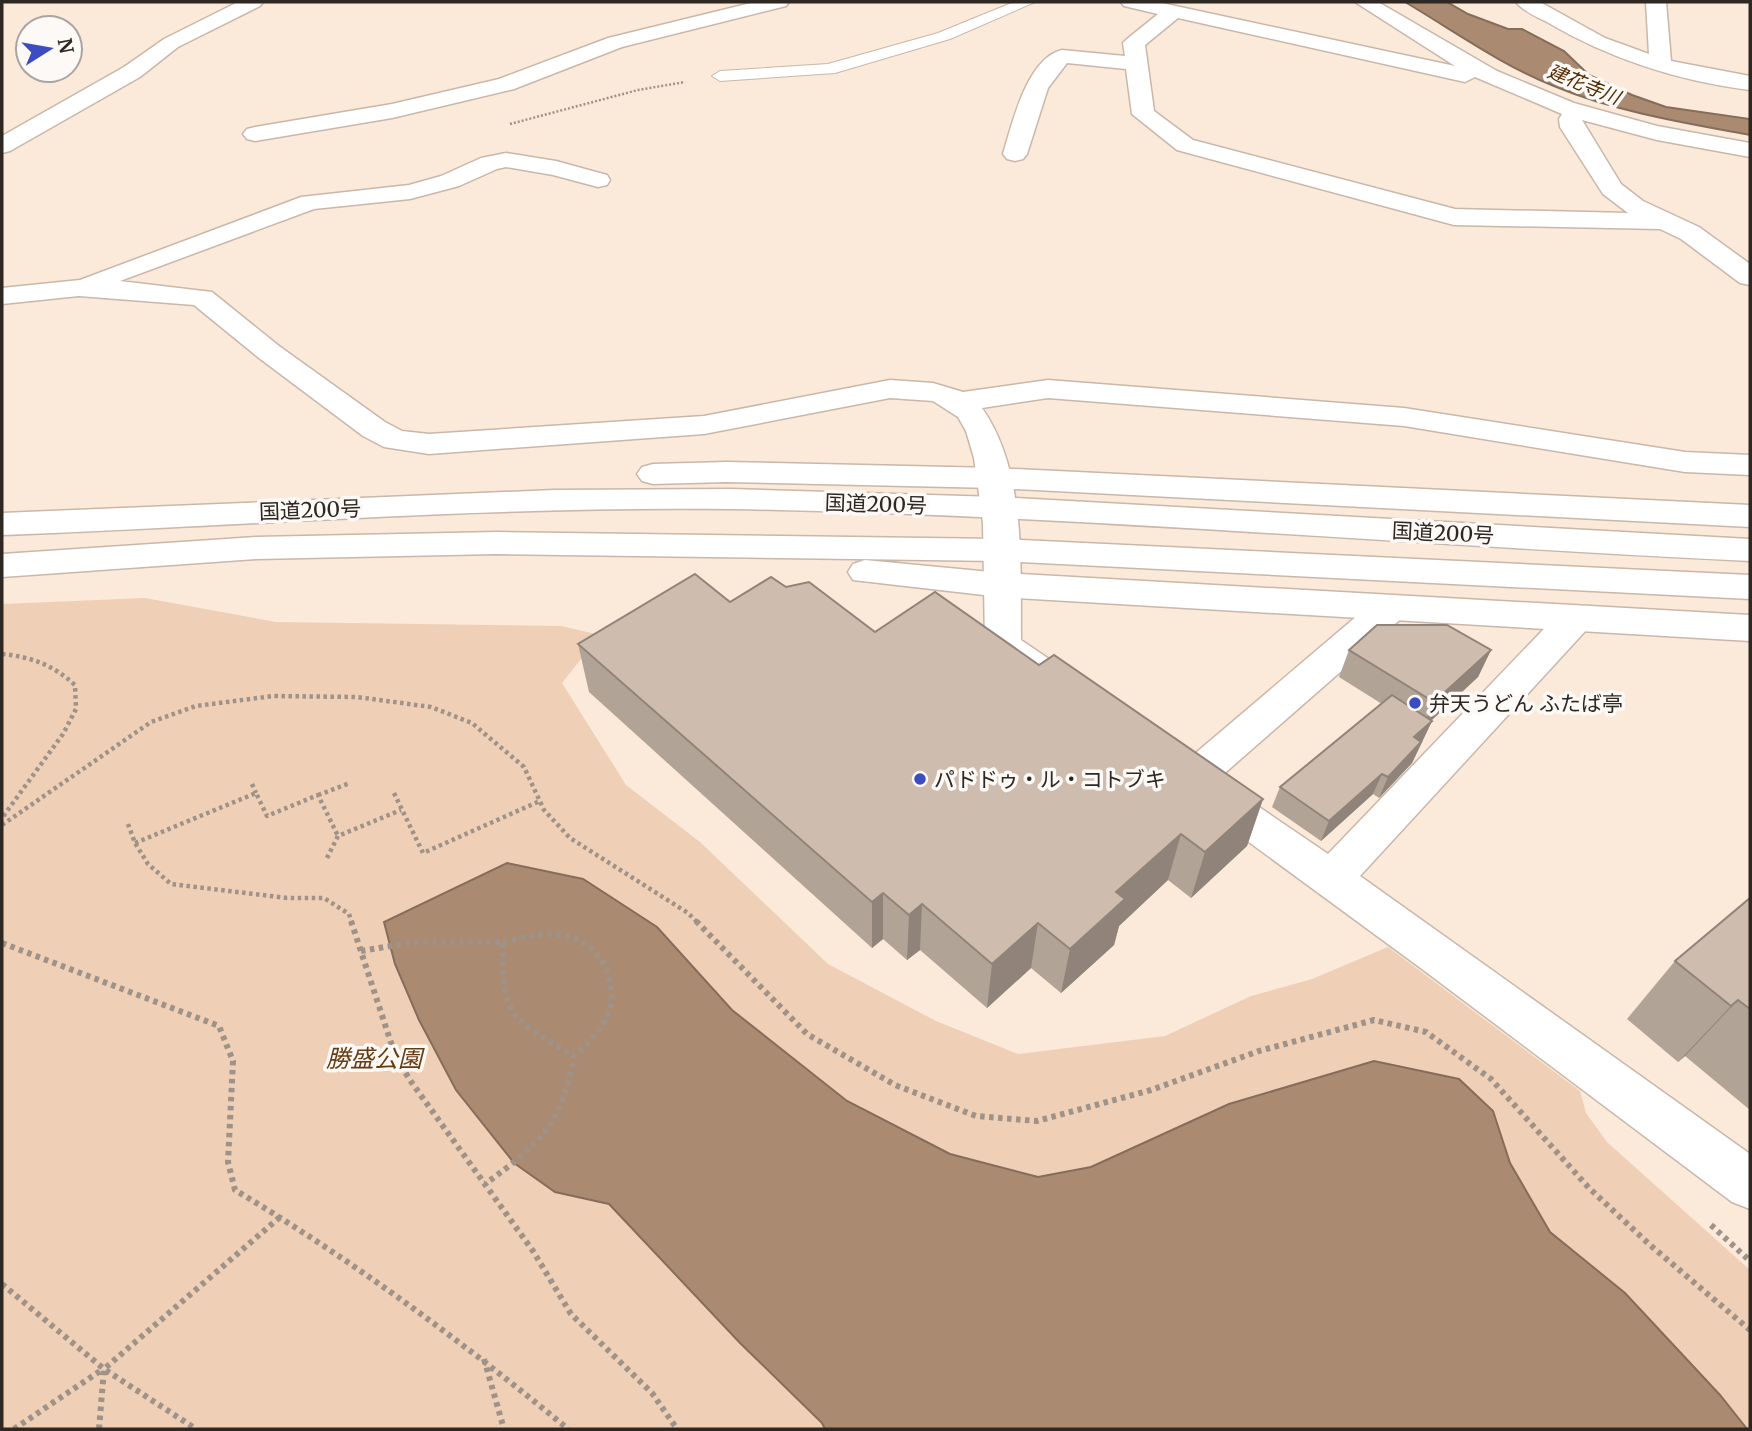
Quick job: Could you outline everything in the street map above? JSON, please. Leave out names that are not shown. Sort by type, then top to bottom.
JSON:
[{"type":"main road","points":[[2,146],[132,72],[171,43],[253,2]]},
{"type":"main road","points":[[254,134],[392,111],[506,84],[615,42],[779,2]]},
{"type":"main road","points":[[1131,2],[1508,84]]},
{"type":"main road","points":[[1364,2],[1468,65],[1576,111],[1679,138],[1750,150]]},
{"type":"main road","points":[[1526,2],[1599,43],[1660,63],[1750,83]]},
{"type":"main road","points":[[1656,2],[1660,63]]},
{"type":"main road","points":[[1174,11],[1134,43],[1143,114],[1185,145],[1454,217],[1665,221]]},
{"type":"main road","points":[[1015,154],[1037,85],[1049,66],[1062,56],[1137,64]]},
{"type":"main road","points":[[1576,111],[1570,119],[1572,127],[1612,189],[1634,206],[1690,233],[1750,277]]},
{"type":"main road","points":[[79,288],[134,265],[310,202],[410,192],[450,181],[490,163],[506,160],[556,168],[598,180]]},
{"type":"main road","points":[[2,296],[79,288],[127,289],[202,298],[374,429],[395,440],[429,444],[519,440],[704,425],[890,390],[931,392],[960,402],[1048,389],[1405,417],[1685,462],[1750,465]]},
{"type":"main road","points":[[960,402],[978,424],[987,444],[996,493],[1000,567],[976,627]]},
{"type":"main road","points":[[996,493],[1750,516]]},
{"type":"main road","name":"国道200号","points":[[2,524],[554,500],[996,493],[1750,550]]},
{"type":"main road","name":"国道200号","points":[[2,566],[256,548],[497,543],[1000,567],[1750,587]]},
{"type":"main road","points":[[41,564],[401,561],[867,572],[1000,567],[1390,608],[1750,628]]},
{"type":"main road","points":[[867,572],[905,584],[976,627],[1069,692]]},
{"type":"main road","points":[[1390,608],[1175,767],[1750,1184]]},
{"type":"main road","points":[[1331,879],[1576,618]]},
{"type":"lane","points":[[720,76],[829,69],[944,36],[1027,2]]},
{"type":"path","points":[[2,654],[29,656],[56,667],[75,685],[76,709],[63,734],[2,818]]},
{"type":"path","points":[[2,825],[150,722],[196,706],[273,696],[357,697],[431,707],[472,723],[524,767],[544,810],[570,838],[688,913],[807,1034],[895,1085],[976,1116],[1037,1121],[1151,1090],[1259,1051],[1374,1020],[1426,1032],[1491,1079],[1589,1188],[1650,1245],[1750,1330]]},
{"type":"path","points":[[252,783],[267,816],[350,783]]},
{"type":"path","points":[[135,844],[256,793]]},
{"type":"path","points":[[394,793],[422,853],[540,801]]},
{"type":"path","points":[[318,795],[338,836]]},
{"type":"path","points":[[327,858],[338,836],[401,810]]},
{"type":"path","points":[[128,824],[135,844],[148,864],[171,884],[287,898],[324,898],[349,914],[396,1058],[455,1145],[533,1251],[571,1314],[652,1393],[677,1429]]},
{"type":"path","points":[[361,951],[390,944],[433,939],[503,942],[553,933],[578,939],[598,953],[611,975],[611,1004],[599,1031],[574,1056],[569,1089],[555,1120],[532,1151],[485,1184]]},
{"type":"path","points":[[503,942],[502,982],[512,1012],[529,1028],[574,1056]]},
{"type":"path","points":[[2,943],[219,1026],[233,1061],[228,1162],[235,1190],[280,1217],[483,1358],[568,1429]]},
{"type":"path","points":[[14,1429],[104,1369],[280,1217]]},
{"type":"path","points":[[2,1284],[104,1369],[196,1429]]},
{"type":"path","points":[[483,1358],[504,1429]]},
{"type":"path","points":[[99,1429],[104,1369]]},
{"type":"green space","name":"勝盛公園","points":[[145,598],[276,622],[561,626],[600,635],[562,683],[626,785],[700,842],[828,964],[936,1021],[1018,1054],[1165,1036],[1251,996],[1312,979],[1388,947],[1580,1091],[1586,1113],[1607,1142],[1750,1270],[1750,1429],[2,1429],[2,604]]},
{"type":"water","name":"建花寺川","points":[[1405,2],[1447,2],[1468,14],[1508,29],[1522,29],[1564,51],[1589,75],[1632,95],[1666,107],[1750,119],[1750,135],[1626,110],[1554,86],[1496,58]]},
{"type":"water","points":[[507,863],[583,879],[657,927],[732,1010],[847,1101],[950,1154],[1038,1177],[1091,1167],[1229,1104],[1374,1061],[1459,1079],[1493,1111],[1510,1163],[1550,1232],[1625,1293],[1720,1395],[1747,1429],[825,1429],[609,1204],[555,1192],[514,1163],[456,1090],[419,1020],[395,964],[384,922]]},
{"type":"building","name":"パドドゥ・ル・コトブキ","points":[[695,574],[730,602],[771,577],[786,587],[809,582],[875,632],[935,592],[1039,665],[1054,655],[1263,799],[1205,852],[1181,834],[1116,892],[1125,899],[1070,949],[1038,923],[992,964],[922,904],[909,915],[883,893],[872,902],[578,644]]},
{"type":"building","points":[[1377,625],[1447,625],[1491,650],[1434,702],[1349,650]]},
{"type":"building","points":[[1392,695],[1432,721],[1414,737],[1421,742],[1388,777],[1382,774],[1329,821],[1280,787]]},
{"type":"building","points":[[1750,898],[1750,1009],[1738,1000],[1731,1006],[1675,961]]},
{"type":"place","name":"弁天うどん ふたば亭","points":[[1415,703]]},
{"type":"place","name":"パドドゥ・ル・コトブキ","points":[[920,779]]}]
